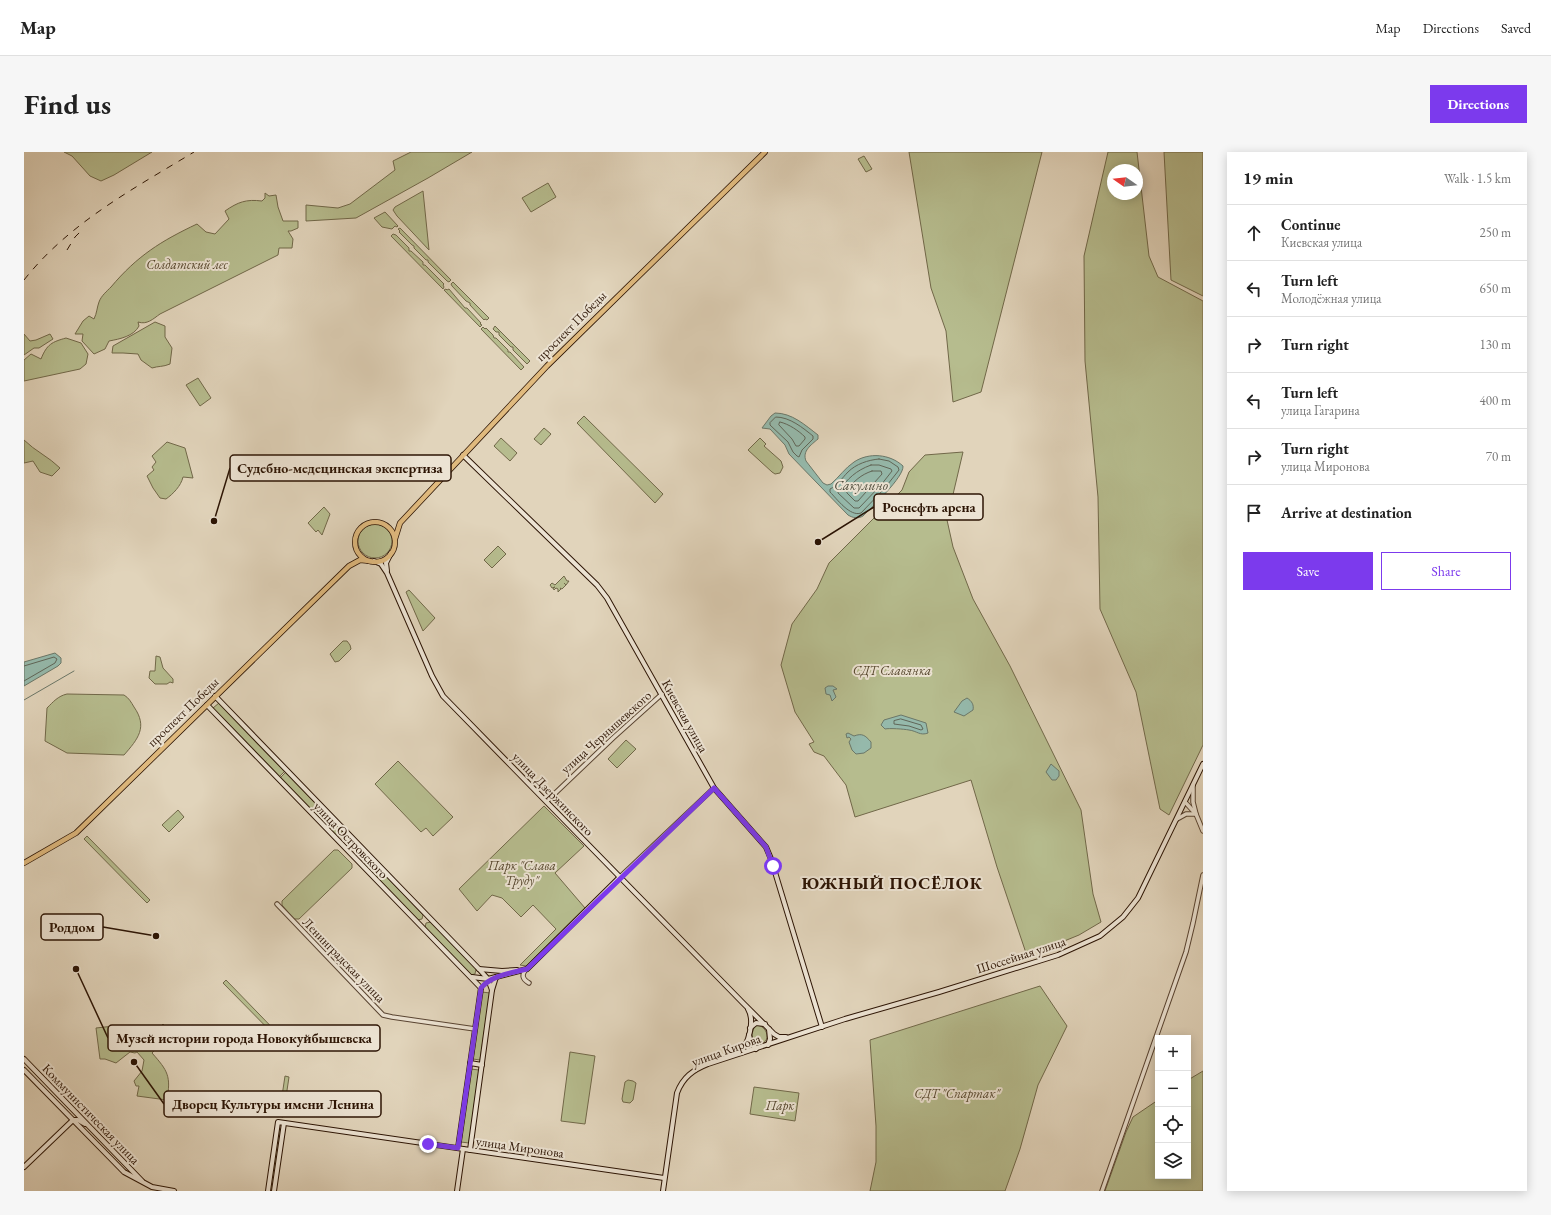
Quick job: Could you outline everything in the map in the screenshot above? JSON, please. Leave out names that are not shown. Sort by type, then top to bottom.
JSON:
[{"type":"main road","name":"проспект Победы","points":[[395,539],[400,523],[547,366],[765,152]]},
{"type":"main road","name":"Киевская улица","points":[[463,455],[597,585],[608,598],[714,788],[766,847],[771,859],[822,1027]]},
{"type":"main road","points":[[387,573],[386,565],[394,547],[395,539],[393,533],[388,527],[380,522],[372,521],[361,527],[356,534],[355,547],[359,555],[372,561],[381,561],[391,553]]},
{"type":"main road","name":"проспект Победы","points":[[388,527],[400,523]]},
{"type":"main road","name":"проспект Победы","points":[[349,566],[354,558],[355,547]]},
{"type":"main road","name":"проспект Победы","points":[[24,863],[76,833],[349,566],[358,560],[372,561]]},
{"type":"main road","name":"улица Дзержинского","points":[[372,561],[381,564],[387,573],[432,676],[443,696],[743,1003],[779,1037],[794,1036]]},
{"type":"main road","name":"улица Островского","points":[[215,696],[479,969],[488,980],[492,990]]},
{"type":"main road","name":"улица Островского","points":[[206,705],[481,988]]},
{"type":"main road","name":"Шоссейная улица","points":[[794,1036],[1030,964],[1082,945],[1100,936],[1123,917],[1134,904],[1149,877],[1203,764]]},
{"type":"main road","points":[[471,977],[488,980],[527,969],[620,878]]},
{"type":"main road","points":[[471,977],[475,977],[479,969],[502,971],[527,969]]},
{"type":"main road","points":[[470,1150],[492,990],[496,978]]},
{"type":"main road","points":[[458,1148],[481,988],[488,980]]},
{"type":"main road","points":[[481,988],[492,990]]},
{"type":"main road","points":[[738,1055],[746,1045],[749,1032],[750,1015],[743,1003]]},
{"type":"main road","points":[[756,1049],[751,1043],[749,1032],[752,1025],[756,1023],[767,1026],[770,1035],[768,1044]]},
{"type":"main road","name":"улица Кирова","points":[[663,1191],[676,1100],[682,1082],[696,1069],[794,1036]]},
{"type":"main road","name":"Коммунистическая улица","points":[[24,1059],[144,1183]]},
{"type":"main road","points":[[470,1064],[482,1065]]},
{"type":"main road","name":"Коммунистическая улица","points":[[24,1070],[118,1167],[130,1176],[155,1188],[174,1191]]},
{"type":"main road","points":[[24,1167],[72,1120],[74,1112],[67,1103]]},
{"type":"main road","points":[[72,1120],[82,1122],[91,1128]]},
{"type":"main road","name":"улица Миронова","points":[[268,1191],[278,1122],[664,1178]]},
{"type":"main road","points":[[274,1191],[284,1123]]},
{"type":"main road","points":[[457,1191],[463,1149]]},
{"type":"main road","points":[[118,1167],[123,1161]]},
{"type":"street","name":"улица Чернышевского","points":[[547,801],[662,694]]},
{"type":"street","points":[[1193,784],[1196,814],[1203,831]]},
{"type":"street","points":[[620,878],[714,788]]},
{"type":"street","points":[[1185,802],[1196,814]]},
{"type":"street","points":[[1177,819],[1186,814],[1196,814]]},
{"type":"street","points":[[1102,1191],[1186,952],[1195,917],[1203,875]]},
{"type":"street","name":"Ленинградская улица","points":[[277,904],[383,1015],[475,1029]]},
{"type":"street","points":[[689,954],[690,948]]},
{"type":"street","points":[[527,969],[522,976],[529,983]]},
{"type":"green space","points":[[64,152],[152,152],[114,175],[101,181],[90,176],[72,156]]},
{"type":"green space","points":[[411,152],[472,152],[356,218],[306,221],[306,205],[338,208],[350,204],[395,170],[393,161]]},
{"type":"green space","points":[[909,152],[1042,152],[981,392],[953,402],[946,331],[931,288]]},
{"type":"green space","points":[[1108,152],[1137,152],[1138,164],[1107,164],[1107,200],[1143,200],[1149,256],[1158,277],[1203,301],[1203,745],[1169,815],[1160,809],[1136,692],[1100,609],[1098,497],[1085,361],[1084,256]]},
{"type":"green space","points":[[1164,152],[1203,152],[1203,296],[1171,280]]},
{"type":"green space","points":[[864,156],[872,169],[866,172],[858,159]]},
{"type":"green space","points":[[548,183],[556,197],[531,212],[522,198]]},
{"type":"green space","points":[[423,191],[429,250],[393,210],[395,207]]},
{"type":"green space","name":"Солдатский лес","points":[[265,193],[269,196],[276,195],[283,221],[298,221],[298,228],[288,231],[293,239],[292,248],[279,248],[278,255],[160,314],[150,321],[144,323],[138,322],[139,326],[130,335],[109,341],[105,349],[94,354],[82,341],[83,334],[75,334],[83,321],[89,316],[94,319],[99,302],[104,294],[130,266],[150,250],[197,224],[206,232],[215,234],[229,219],[225,211],[242,202],[251,200],[262,201],[265,198]]},
{"type":"green space","points":[[385,212],[398,226],[397,227],[395,226],[392,229],[382,227],[374,218]]},
{"type":"green space","points":[[400,228],[451,280],[449,282],[399,232],[400,231],[398,229]]},
{"type":"green space","points":[[393,234],[396,235],[409,248],[409,251],[411,251],[423,262],[423,265],[425,265],[444,284],[443,289],[391,236]]},
{"type":"green space","points":[[453,282],[489,318],[487,320],[484,320],[470,305],[470,303],[466,301],[452,286],[451,284]]},
{"type":"green space","points":[[449,289],[465,308],[467,308],[481,323],[480,324],[482,325],[480,327],[444,290]]},
{"type":"green space","points":[[155,322],[165,326],[165,337],[172,348],[170,364],[152,368],[141,360],[138,354],[112,353],[113,346]]},
{"type":"green space","points":[[495,326],[530,361],[527,364],[513,350],[513,347],[511,347],[499,335],[499,332],[496,332],[493,329]]},
{"type":"green space","points":[[483,327],[485,329],[486,328],[494,338],[496,338],[524,367],[521,370],[481,329]]},
{"type":"green space","points":[[24,334],[30,341],[50,334],[53,339],[39,348],[34,348],[24,355]]},
{"type":"green space","points":[[66,338],[81,343],[88,354],[86,364],[80,369],[24,381],[24,360],[31,354],[41,359],[45,350],[50,344]]},
{"type":"green space","points":[[198,378],[211,398],[200,406],[186,385]]},
{"type":"green space","points":[[584,416],[663,494],[655,503],[577,423]]},
{"type":"green space","points":[[544,428],[551,434],[541,445],[534,439]]},
{"type":"green space","points":[[501,438],[517,453],[510,461],[494,446]]},
{"type":"green space","points":[[760,438],[766,444],[764,446],[781,461],[783,467],[780,473],[775,474],[772,472],[748,450]]},
{"type":"green space","points":[[24,440],[60,468],[52,476],[40,472],[33,461],[24,463]]},
{"type":"green space","points":[[167,442],[185,448],[193,478],[183,477],[176,490],[166,499],[160,498],[147,476],[154,470],[152,467],[156,462],[152,456]]},
{"type":"green space","name":"СДТ Славянка","points":[[963,452],[947,520],[953,547],[973,599],[1010,666],[1081,810],[1093,894],[1101,922],[1079,935],[1057,944],[1026,953],[997,867],[971,780],[855,817],[846,785],[824,756],[814,752],[809,744],[814,742],[795,712],[781,665],[792,624],[817,589],[829,563],[902,490],[909,472],[925,455]]},
{"type":"green space","points":[[324,507],[330,514],[322,535],[318,530],[316,532],[308,523]]},
{"type":"green space","points":[[378,524],[387,529],[391,534],[391,548],[387,553],[382,557],[372,558],[368,557],[359,548],[358,538],[359,534],[368,525]]},
{"type":"green space","points":[[498,546],[506,554],[492,568],[484,560]]},
{"type":"green space","points":[[564,576],[567,581],[569,581],[562,589],[560,588],[561,589],[558,592],[558,589],[556,588],[554,590],[553,588],[555,587],[552,588],[550,585],[552,583],[555,585]]},
{"type":"green space","points":[[409,590],[435,618],[423,631],[406,592]]},
{"type":"green space","points":[[343,641],[347,641],[351,649],[339,661],[335,662],[330,654]]},
{"type":"green space","points":[[156,656],[160,657],[163,668],[173,679],[173,683],[155,684],[149,678],[150,671],[155,671]]},
{"type":"green space","points":[[67,694],[124,695],[129,699],[138,714],[141,727],[137,738],[124,755],[67,753],[45,741],[47,708],[58,698]]},
{"type":"green space","points":[[219,703],[285,771],[279,777],[213,708]]},
{"type":"green space","points":[[626,740],[636,749],[617,768],[608,759]]},
{"type":"green space","points":[[398,761],[453,817],[433,836],[426,828],[421,832],[375,784]]},
{"type":"green space","points":[[286,772],[342,831],[341,836],[336,837],[280,778]]},
{"type":"green space","name":"Парк \"Слава Труду\"","points":[[544,806],[584,846],[555,873],[585,908],[526,966],[520,965],[556,929],[533,905],[521,917],[502,898],[492,895],[477,911],[459,889]]},
{"type":"green space","points":[[178,810],[184,817],[169,832],[162,825]]},
{"type":"green space","points":[[87,836],[150,900],[147,903],[84,839]]},
{"type":"green space","points":[[334,850],[338,850],[352,864],[352,868],[299,919],[294,919],[282,905],[282,901]]},
{"type":"green space","points":[[365,860],[371,860],[423,915],[422,919],[417,920],[365,866]]},
{"type":"green space","points":[[431,922],[476,969],[475,974],[470,975],[425,928],[426,923]]},
{"type":"green space","points":[[226,980],[290,1046],[288,1049],[223,983]]},
{"type":"green space","name":"СДТ \"Спартак\"","points":[[1040,986],[1067,1026],[1038,1085],[1020,1149],[1005,1191],[870,1191],[876,1162],[876,1126],[870,1040]]},
{"type":"green space","points":[[482,992],[490,993],[480,1060],[473,1059]]},
{"type":"green space","points":[[163,1024],[172,1033],[152,1053],[165,1069],[167,1074],[169,1085],[167,1100],[137,1096],[139,1086],[136,1086],[134,1081],[142,1071],[144,1060],[137,1052],[130,1052],[116,1063],[105,1059],[100,1059],[96,1028],[114,1026],[131,1031],[143,1044]]},
{"type":"green space","points":[[755,1025],[766,1031],[767,1038],[762,1043],[757,1044],[753,1040],[752,1034]]},
{"type":"green space","points":[[570,1052],[595,1056],[585,1124],[561,1121]]},
{"type":"green space","points":[[471,1069],[479,1070],[469,1143],[461,1142]]},
{"type":"green space","points":[[1203,1071],[1203,1191],[1105,1191],[1126,1132],[1133,1117],[1155,1102],[1155,1179],[1191,1179],[1191,1078]]},
{"type":"green space","points":[[285,1076],[289,1077],[283,1117],[279,1116]]},
{"type":"green space","points":[[628,1080],[636,1083],[633,1100],[630,1103],[623,1102],[622,1099],[625,1082]]},
{"type":"green space","name":"Парк","points":[[754,1087],[799,1093],[795,1121],[750,1114]]},
{"type":"green space","points":[[278,1129],[281,1129],[272,1191],[268,1191]]},
{"type":"water","name":"Сакулино","points":[[775,413],[793,417],[818,435],[818,439],[806,451],[805,457],[806,461],[823,483],[827,485],[831,484],[854,462],[866,457],[879,456],[892,459],[903,466],[902,471],[887,492],[863,516],[857,518],[850,516],[789,454],[785,445],[770,429],[762,428]]},
{"type":"water","points":[[55,653],[61,658],[61,663],[24,686],[24,662]]},
{"type":"water","points":[[828,686],[833,686],[837,689],[833,690],[836,697],[832,701],[830,695],[826,694],[825,688]]},
{"type":"water","points":[[967,698],[972,703],[973,710],[964,716],[954,712],[962,701]]},
{"type":"water","points":[[901,715],[926,723],[928,733],[921,734],[904,729],[885,729],[881,725],[884,720]]},
{"type":"water","points":[[848,733],[854,736],[865,736],[871,742],[871,748],[864,753],[856,754],[852,750],[849,742],[851,739],[849,737],[847,738],[846,734]]},
{"type":"water","points":[[1051,764],[1059,771],[1059,776],[1056,780],[1052,780],[1046,772]]},
{"type":"waterway","points":[[24,700],[74,671]]},
{"type":"railway","points":[[24,280],[61,241],[81,224],[103,208],[194,152]]},
{"type":"railway","points":[[67,250],[75,237],[84,228]]},
{"type":"place","name":"Судебно-медецинская экспертиза","points":[[214,521]]},
{"type":"place","name":"Роснефть арена","points":[[818,542]]},
{"type":"place","name":"Роддом","points":[[156,936]]},
{"type":"place","name":"Музей истории города Новокуйбышевска","points":[[76,969]]},
{"type":"place","name":"Дворец Культуры имени Ленина","points":[[134,1062]]},
{"type":"district","name":"ЮЖНЫЙ ПОСЁЛОК","points":[[892,883]]},
{"type":"route","points":[[428,1144],[458,1148],[481,988],[488,981],[527,969],[714,788],[766,847],[773,866]]}]
